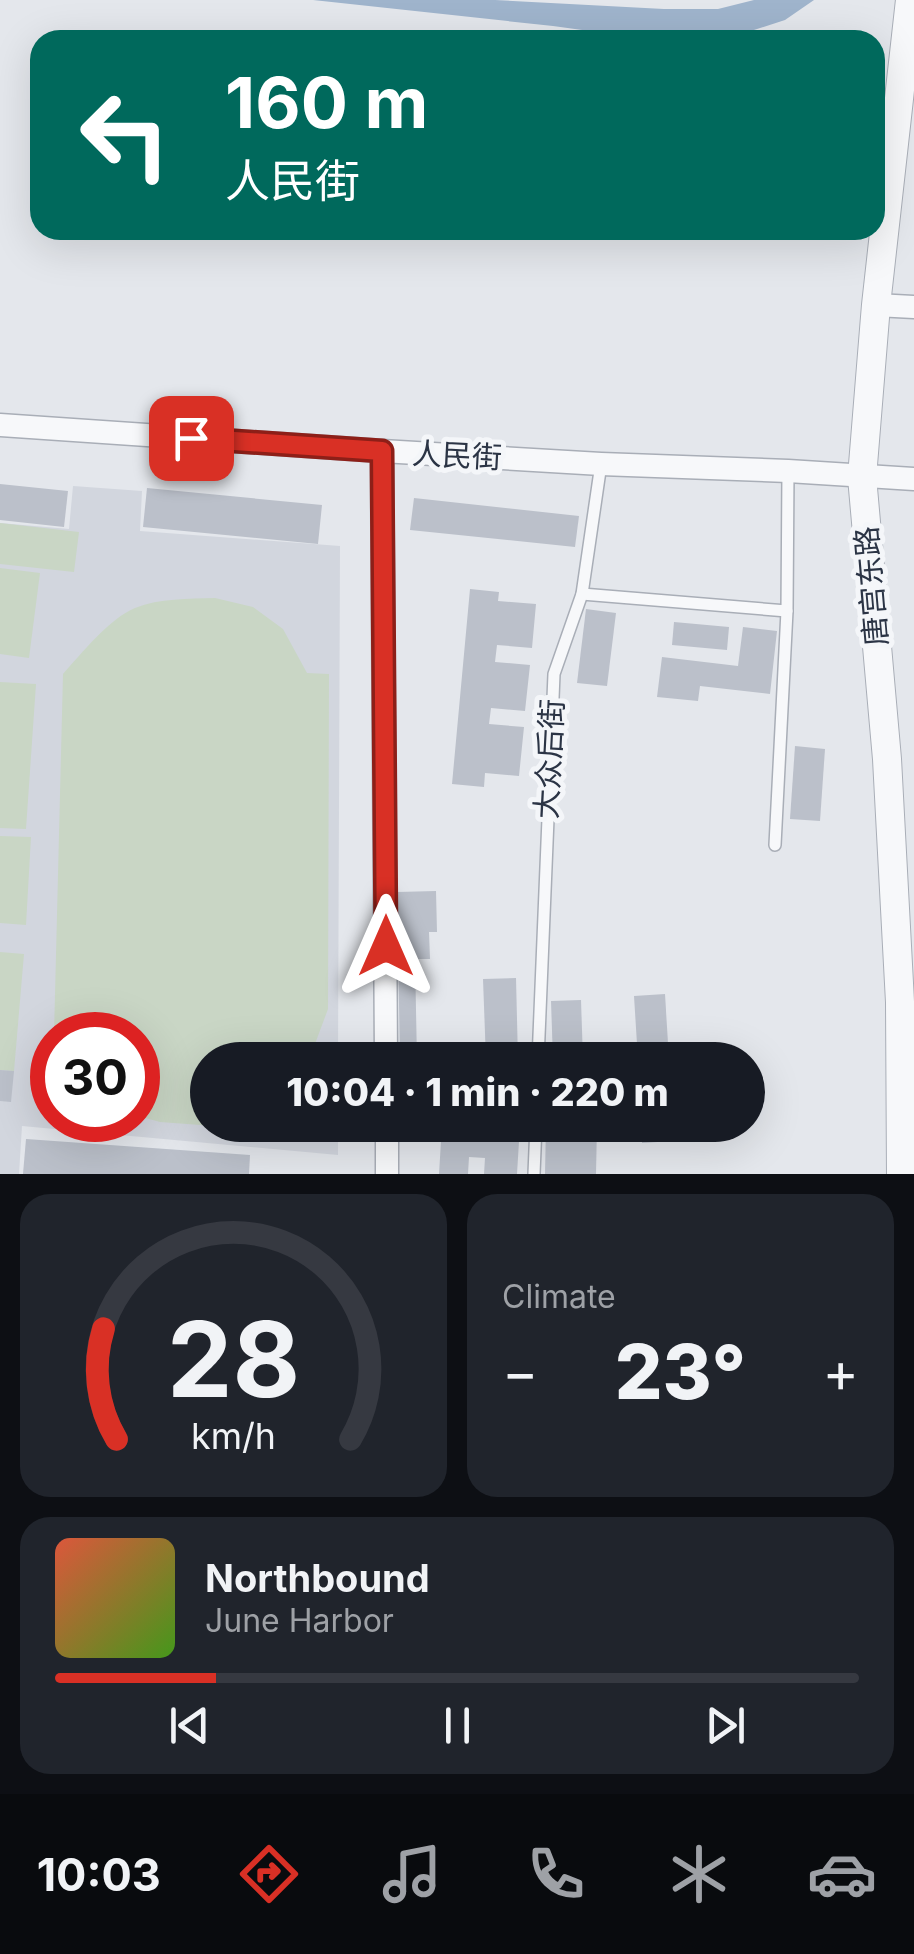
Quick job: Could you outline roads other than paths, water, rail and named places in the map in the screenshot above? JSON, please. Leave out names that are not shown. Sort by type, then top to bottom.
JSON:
[{"type":"street","name":"唐宫东路","points":[[885,224],[910,0]]},
{"type":"street","name":"唐宫东路","points":[[883,240],[862,477],[887,759],[900,1002],[901,1174]]},
{"type":"street","points":[[876,305],[914,306]]},
{"type":"street","name":"人民街","points":[[0,425],[601,464],[914,479]]},
{"type":"street","points":[[382,451],[386,1042]]},
{"type":"street","points":[[387,1142],[387,1174]]},
{"type":"lane","name":"大众后街","points":[[539,1042],[554,674],[582,594],[601,464]]},
{"type":"lane","points":[[775,844],[787,612],[788,471]]},
{"type":"lane","points":[[582,594],[787,612]]},
{"type":"lane","points":[[534,1174],[535,1142]]},
{"type":"water","points":[[313,0],[495,0],[718,9],[754,0],[814,0],[785,20],[754,30],[582,30]]}]
